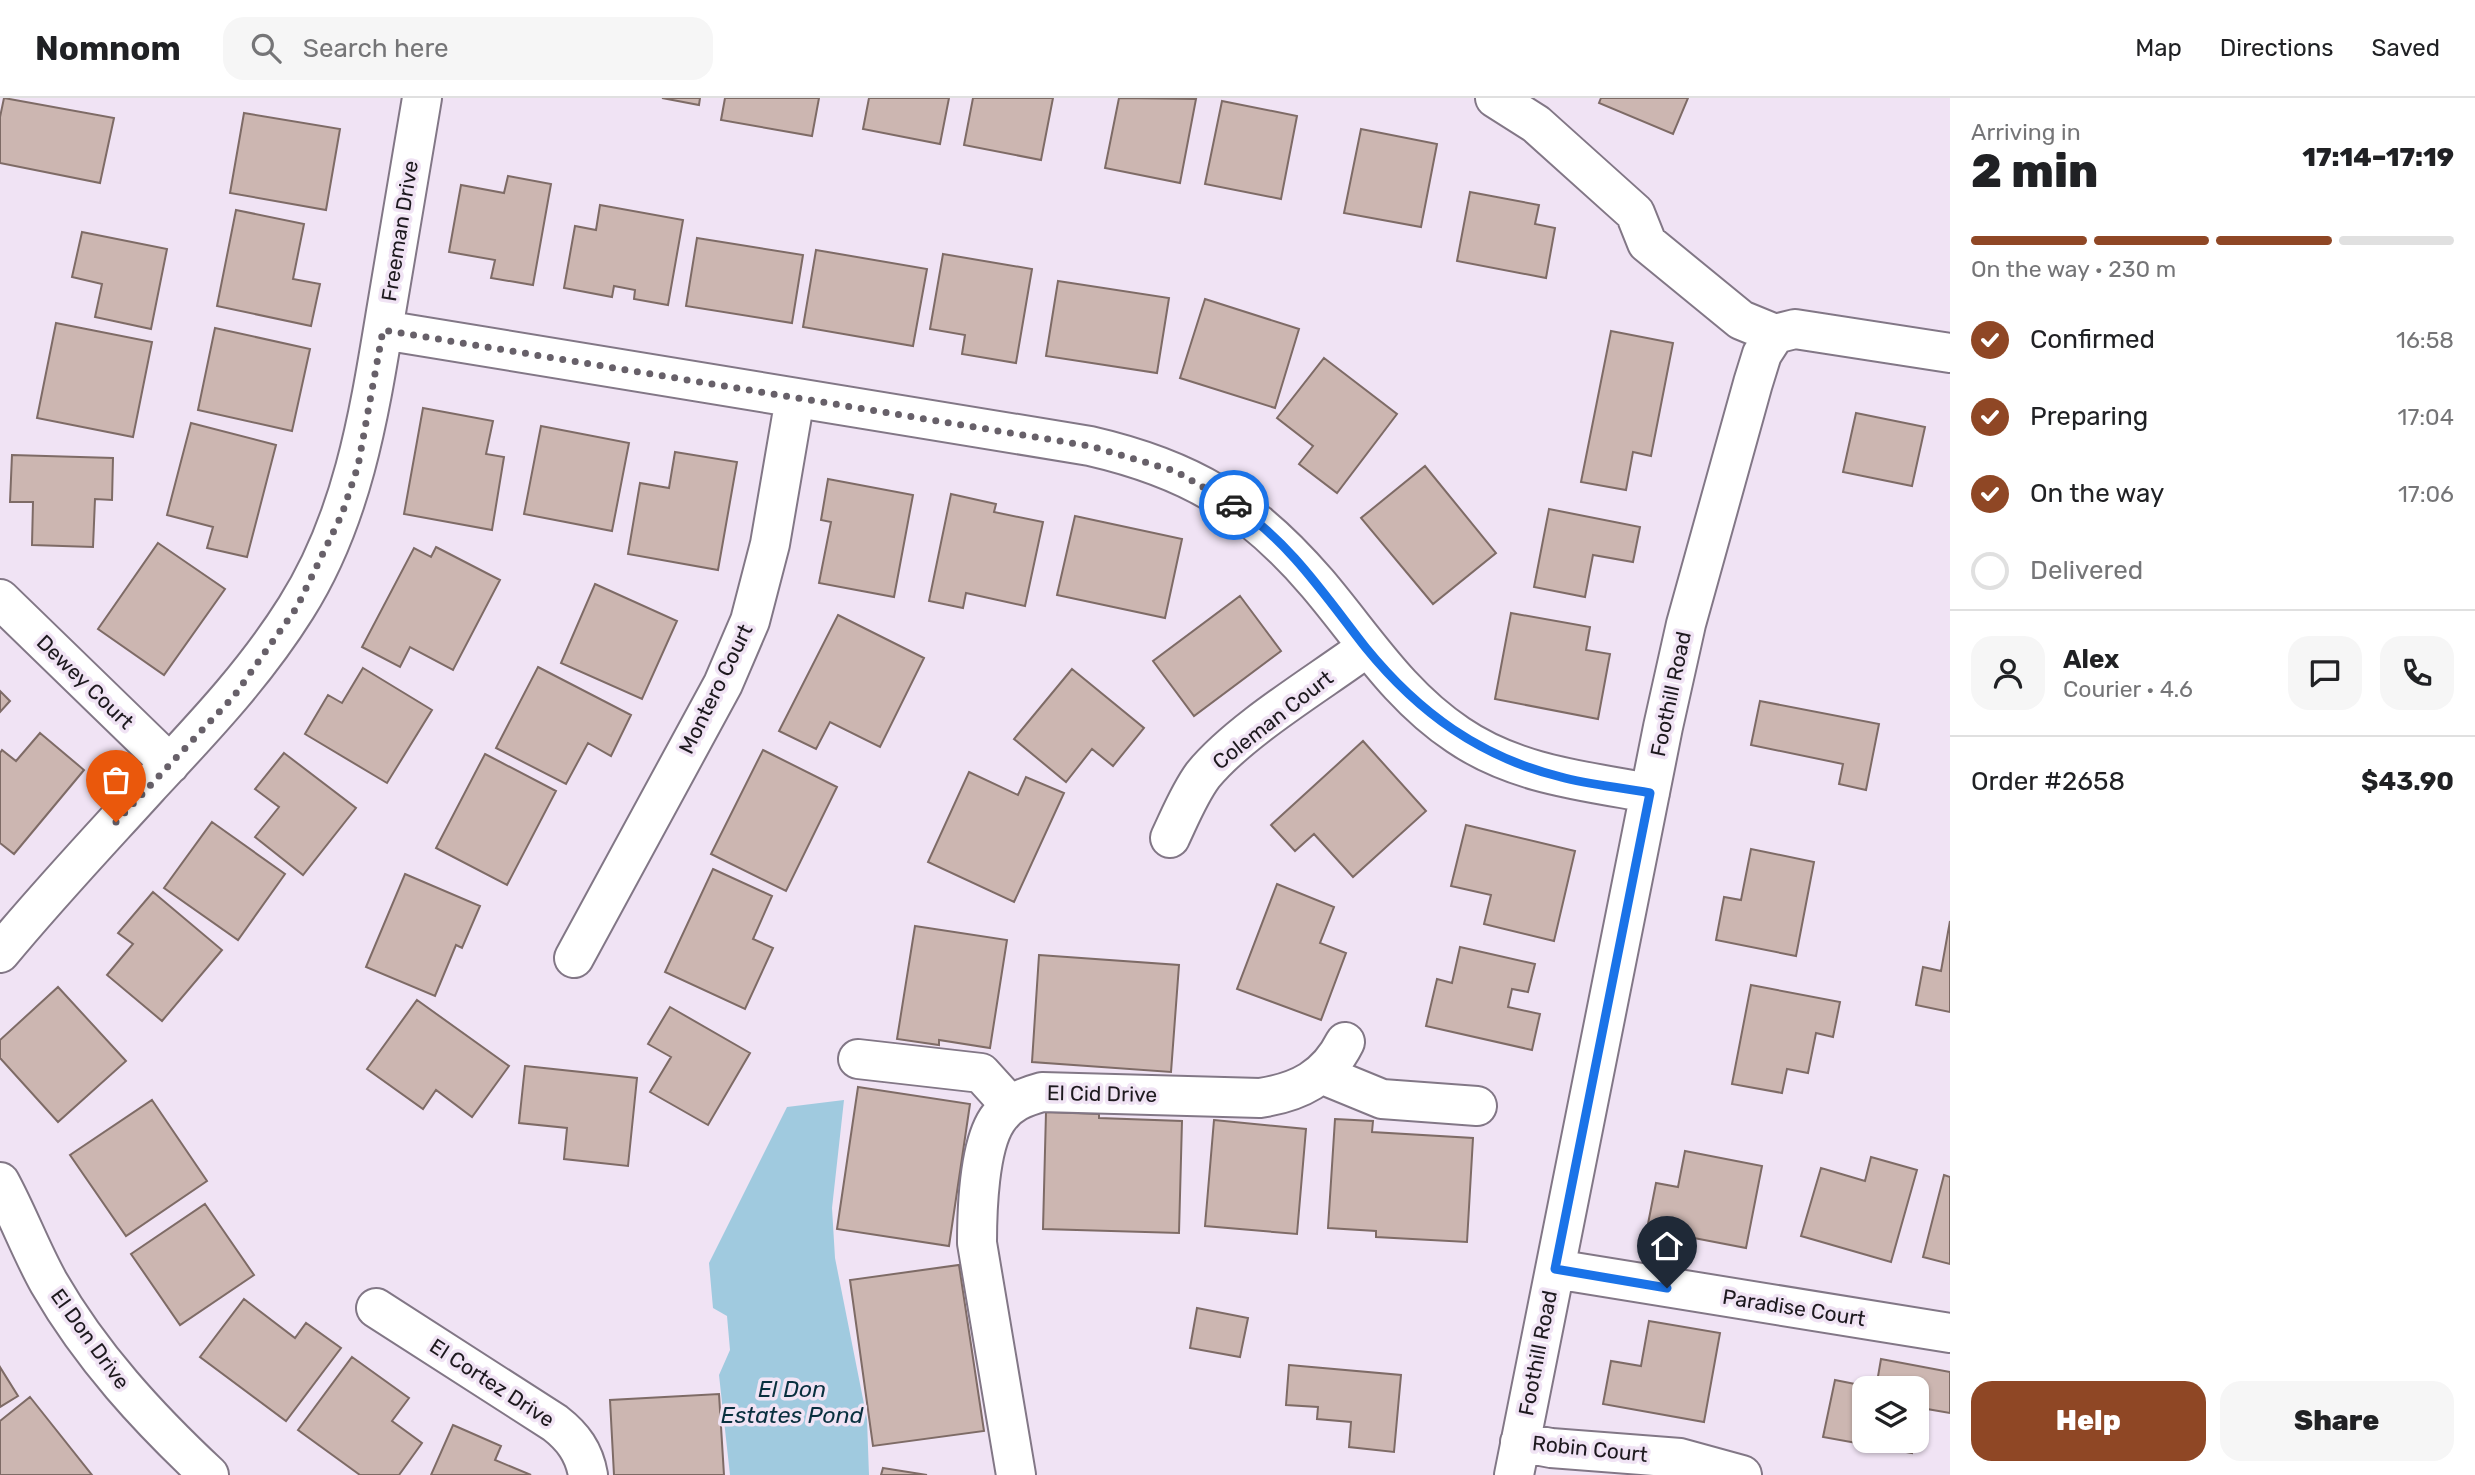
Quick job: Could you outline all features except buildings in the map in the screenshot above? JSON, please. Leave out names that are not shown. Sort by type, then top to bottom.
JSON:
[{"type":"street","name":"Freeman Drive","points":[[0,953],[234,696],[297,607],[319,564],[342,514],[358,466],[422,98]]},
{"type":"street","points":[[1495,98],[1536,124],[1635,213],[1647,243],[1741,320],[1775,334],[1796,329],[1950,353]]},
{"type":"street","points":[[383,330],[1090,446],[1175,471],[1247,513],[1284,548],[1318,584],[1395,682],[1426,711],[1488,753],[1564,778],[1650,793]]},
{"type":"street","name":"Foothill Road","points":[[1517,1459],[1686,624],[1762,354],[1775,334]]},
{"type":"street","name":"Montero Court","points":[[574,958],[723,684],[750,621],[771,544],[795,398]]},
{"type":"street","name":"Dewey Court","points":[[0,599],[170,764]]},
{"type":"street","name":"Coleman Court","points":[[1170,838],[1185,805],[1203,776],[1232,746],[1366,648]]},
{"type":"street","name":"El Cid Drive","points":[[1010,1105],[1026,1096],[1061,1090],[1260,1098],[1284,1095],[1304,1087],[1321,1074],[1336,1060],[1345,1042]]},
{"type":"street","points":[[858,1059],[981,1073],[1010,1105],[997,1120],[989,1139],[977,1213],[977,1243],[1016,1475]]},
{"type":"street","points":[[1321,1074],[1382,1099],[1477,1106]]},
{"type":"street","name":"El Don Drive","points":[[0,1182],[50,1284],[85,1338],[134,1399],[209,1475]]},
{"type":"street","name":"Paradise Court","points":[[1555,1269],[1950,1333]]},
{"type":"street","name":"El Cortez Drive","points":[[376,1308],[563,1429],[581,1451],[588,1475]]},
{"type":"street","name":"Robin Court","points":[[1517,1459],[1551,1448],[1681,1458],[1742,1475]]},
{"type":"water","name":"El Don Estates Pond","points":[[844,1100],[832,1208],[835,1258],[867,1419],[869,1475],[730,1475],[719,1375],[730,1350],[727,1316],[713,1308],[709,1263],[787,1107]]},
{"type":"way so far","points":[[116,822],[234,696],[297,607],[342,514],[358,466],[383,330],[1090,446],[1135,457],[1175,471],[1234,505]]},
{"type":"route","points":[[1234,505],[1247,513],[1318,584],[1395,682],[1457,735],[1488,753],[1523,767],[1564,778],[1650,793],[1555,1269],[1667,1288]]}]
